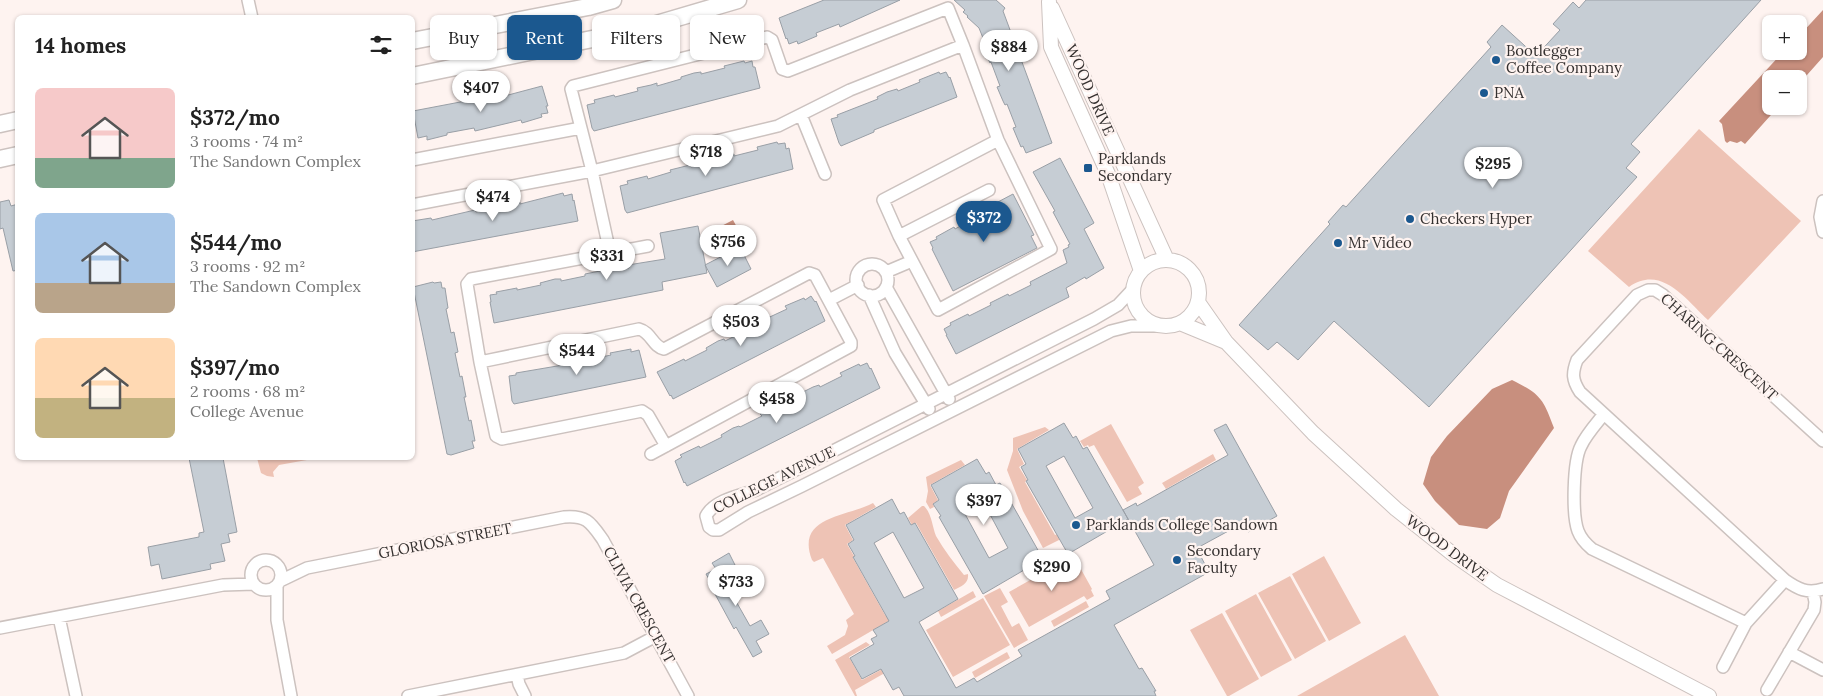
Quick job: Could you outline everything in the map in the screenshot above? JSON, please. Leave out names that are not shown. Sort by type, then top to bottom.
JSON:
[{"type":"main road","points":[[415,40],[588,7],[613,0]]},
{"type":"main road","points":[[415,75],[636,30],[738,0]]},
{"type":"main road","points":[[0,124],[15,121]]},
{"type":"main road","points":[[0,159],[15,156]]},
{"type":"street","points":[[248,0],[251,15]]},
{"type":"street","name":"WOOD DRIVE","points":[[1049,1],[1167,260]]},
{"type":"street","name":"WOOD DRIVE","points":[[1049,1],[1051,47],[1108,174],[1141,271]]},
{"type":"street","points":[[610,253],[571,89],[573,86],[767,37],[772,40],[782,69],[788,71],[945,8],[949,10],[998,140],[1050,251],[938,310],[899,236],[883,200],[998,140]]},
{"type":"street","points":[[415,204],[592,171],[778,126],[850,90],[963,45]]},
{"type":"street","points":[[801,114],[825,174]]},
{"type":"street","points":[[415,159],[581,128]]},
{"type":"street","points":[[899,236],[989,190]]},
{"type":"street","points":[[1823,201],[1820,217],[1823,232]]},
{"type":"street","points":[[648,246],[471,279],[467,284],[480,362],[496,436],[502,439],[642,411],[648,415],[666,446]]},
{"type":"street","points":[[1167,260],[1183,264],[1192,273],[1199,286],[1198,302],[1191,316],[1180,324],[1166,327],[1157,326],[1146,320],[1138,312],[1133,301],[1132,289],[1141,271],[1153,263],[1167,260]]},
{"type":"street","points":[[886,272],[912,261]]},
{"type":"street","points":[[869,295],[879,294],[888,282],[886,272],[879,265],[869,264],[864,266],[858,274],[858,285],[860,289],[869,295],[895,353],[934,419]]},
{"type":"street","points":[[480,362],[639,329],[646,331],[659,348],[664,349],[809,273],[813,273],[851,342],[849,348],[651,454]]},
{"type":"street","points":[[829,300],[858,285]]},
{"type":"street","points":[[886,287],[954,409]]},
{"type":"street","name":"COLLEGE AVENUE","points":[[1132,289],[1123,302],[1110,311],[756,490],[715,506],[706,516],[709,527],[712,530],[719,530],[748,512],[1111,331],[1131,326],[1157,326]]},
{"type":"street","name":"CHARING CRESCENT","points":[[1818,591],[1805,592],[1785,580],[1580,392],[1574,383],[1574,368],[1577,360],[1637,295],[1648,290],[1656,290],[1692,320],[1823,441]]},
{"type":"street","name":"WOOD DRIVE","points":[[1198,302],[1226,342],[1313,433],[1396,509],[1454,556],[1496,586],[1710,696]]},
{"type":"street","name":"WOOD DRIVE","points":[[1180,324],[1226,342]]},
{"type":"street","points":[[1604,414],[1581,446],[1577,456],[1575,521],[1584,542],[1592,549],[1746,623]]},
{"type":"street","name":"GLORIOSA STREET","points":[[279,567],[307,568],[564,517],[584,518]]},
{"type":"street","name":"CLIVIA CRESCENT","points":[[584,518],[591,523],[603,540],[688,696]]},
{"type":"street","points":[[224,585],[251,572],[256,564],[266,560],[276,563],[282,576],[279,584],[277,620]]},
{"type":"street","name":"GLORIOSA STREET","points":[[279,584],[307,568]]},
{"type":"street","points":[[251,572],[252,580],[270,604],[277,620],[291,696]]},
{"type":"street","points":[[1723,666],[1746,623],[1785,580]]},
{"type":"street","points":[[0,628],[224,585],[257,587],[269,590],[279,584]]},
{"type":"street","points":[[1767,690],[1814,610],[1818,591]]},
{"type":"street","points":[[59,617],[76,696]]},
{"type":"street","points":[[408,696],[624,653],[656,636]]},
{"type":"street","points":[[1789,652],[1823,670]]},
{"type":"street","points":[[517,674],[519,684],[525,696]]},
{"type":"shaded area","points":[[1823,10],[1823,57],[1807,75],[1807,70],[1766,70],[1776,60],[1807,60],[1807,27]]},
{"type":"shaded area","points":[[1762,75],[1762,115],[1771,115],[1745,144],[1741,141],[1737,143],[1730,141],[1727,143],[1722,124],[1719,121]]},
{"type":"shaded area","points":[[1699,129],[1801,221],[1708,320],[1673,287],[1663,282],[1652,280],[1641,281],[1629,287],[1588,251]]},
{"type":"shaded area","points":[[733,220],[738,229],[719,239],[720,248],[711,251],[706,234]]},
{"type":"shaded area","points":[[1512,380],[1535,393],[1547,410],[1554,428],[1509,491],[1500,518],[1487,529],[1459,525],[1435,501],[1423,484],[1431,457],[1447,436],[1492,389]]},
{"type":"shaded area","points":[[1111,424],[1144,483],[1138,487],[1142,494],[1127,502],[1094,445],[1084,447],[1080,441]]},
{"type":"shaded area","points":[[1045,427],[1049,430],[1017,449],[1024,464],[1019,467],[1027,480],[1025,482],[1055,535],[1058,534],[1061,539],[1043,548],[1023,511],[1007,470],[1013,451],[1013,438]]},
{"type":"shaded area","points":[[1213,454],[1216,460],[1166,489],[1162,483]]},
{"type":"shaded area","points":[[258,460],[307,460],[279,465],[273,472],[274,477],[261,473]]},
{"type":"shaded area","points":[[961,460],[965,465],[930,485],[938,500],[933,504],[934,507],[930,509],[926,502],[928,491],[926,477]]},
{"type":"shaded area","points":[[873,503],[876,507],[845,525],[853,540],[847,544],[885,615],[892,619],[832,654],[827,646],[845,635],[848,626],[846,620],[854,614],[823,558],[814,562],[812,560],[809,545],[811,534],[817,526],[826,520]]},
{"type":"shaded area","points":[[922,506],[929,513],[936,536],[942,546],[964,575],[968,574],[966,582],[954,590],[916,523],[912,525],[908,518]]},
{"type":"shaded area","points":[[1058,552],[1061,556],[1066,553],[1068,555],[1072,553],[1094,596],[1087,600],[1084,596],[1029,627],[1009,592],[1064,561],[1062,557],[1027,577],[1023,571]]},
{"type":"shaded area","points":[[1324,556],[1361,623],[1329,641],[1292,574]]},
{"type":"shaded area","points":[[1290,576],[1326,641],[1295,659],[1258,593]]},
{"type":"shaded area","points":[[1000,588],[1008,602],[1001,606],[1012,627],[1019,623],[1028,640],[1014,648],[984,596]]},
{"type":"shaded area","points":[[973,591],[976,597],[941,617],[938,611]]},
{"type":"shaded area","points":[[1256,594],[1292,660],[1261,677],[1225,611]]},
{"type":"shaded area","points":[[983,598],[1010,645],[953,677],[926,630]]},
{"type":"shaded area","points":[[1086,601],[1089,607],[1054,627],[1051,621]]},
{"type":"shaded area","points":[[1222,613],[1259,679],[1229,696],[1227,696],[1190,630]]},
{"type":"shaded area","points":[[1405,635],[1439,696],[1297,696]]},
{"type":"shaded area","points":[[866,642],[870,645],[849,657],[862,680],[888,666],[890,670],[855,690],[857,696],[855,696],[835,660]]},
{"type":"shaded area","points":[[1007,652],[1010,658],[975,678],[972,672]]},
{"type":"building","points":[[824,0],[900,0],[840,27],[839,24],[816,33],[817,36],[798,44],[797,41],[789,44],[779,18]]},
{"type":"building","points":[[954,0],[996,0],[1005,8],[1003,11],[1052,143],[1026,153],[1023,146],[1021,147],[1013,128],[1016,127],[1007,104],[1005,105],[997,87],[1000,86],[982,45],[985,43],[979,28],[967,17],[963,12],[965,10]]},
{"type":"building","points":[[1586,0],[1761,0],[1631,144],[1640,152],[1626,168],[1637,177],[1429,407],[1334,321],[1298,360],[1277,342],[1268,350],[1239,325],[1330,224],[1328,222],[1343,205],[1346,207],[1491,47],[1487,42],[1502,25],[1536,56],[1560,30],[1553,24],[1573,2],[1579,8]]},
{"type":"building","points":[[744,61],[745,63],[752,61],[760,88],[594,131],[592,128],[587,105],[595,103],[594,100],[614,95],[615,97],[638,91],[637,88],[657,83],[657,86],[694,73],[701,72],[701,74]]},
{"type":"building","points":[[939,72],[940,74],[946,72],[950,77],[957,97],[874,130],[874,132],[841,146],[831,119],[878,99],[877,97],[887,92],[897,89],[898,91]]},
{"type":"building","points":[[542,86],[548,106],[546,106],[548,113],[541,114],[542,117],[522,123],[521,120],[475,131],[474,128],[447,133],[447,135],[427,140],[427,136],[418,138],[415,111],[497,95],[497,98]]},
{"type":"building","points":[[777,142],[778,144],[785,143],[786,149],[789,148],[793,169],[627,213],[625,210],[620,186],[628,184],[627,181],[647,176],[648,179],[671,172],[670,170],[714,161],[714,158],[734,154],[734,156],[758,150],[757,147]]},
{"type":"building","points":[[1060,158],[1094,223],[1084,229],[1104,268],[1066,288],[1069,297],[956,354],[944,329],[951,325],[950,323],[968,314],[969,316],[1008,294],[1009,296],[1031,285],[1030,282],[1067,263],[1063,250],[1069,247],[1068,245],[1070,244],[1053,212],[1055,211],[1033,172]]},
{"type":"building","points":[[563,193],[564,196],[572,194],[578,221],[415,251],[415,221],[431,218],[432,220],[475,210],[476,212],[499,207],[499,205],[520,202],[520,204]]},
{"type":"building","points":[[1013,194],[1034,235],[1031,236],[1037,248],[953,291],[930,242],[954,227],[955,229],[975,218],[980,214],[979,212]]},
{"type":"building","points":[[9,200],[11,206],[15,205],[15,271],[13,271],[3,228],[0,229],[0,202]]},
{"type":"building","points":[[698,226],[707,273],[662,282],[663,290],[494,323],[490,295],[497,294],[496,292],[517,288],[517,290],[541,285],[540,283],[555,279],[561,279],[561,281],[585,276],[585,274],[629,268],[628,265],[665,259],[660,233]]},
{"type":"building","points":[[740,247],[751,269],[717,287],[705,265]]},
{"type":"building","points":[[441,282],[442,288],[445,288],[448,308],[446,309],[451,333],[454,332],[458,352],[455,353],[460,377],[462,376],[466,397],[464,397],[475,441],[472,441],[474,448],[451,455],[447,454],[415,297],[415,286]]},
{"type":"building","points":[[811,296],[816,301],[825,321],[673,399],[670,396],[657,372],[707,350],[706,348],[718,341],[724,339],[725,341],[747,330],[746,328],[787,309],[785,306],[804,298],[805,300]]},
{"type":"building","points":[[631,349],[631,352],[639,350],[646,377],[514,404],[512,401],[509,376],[516,375],[516,373],[563,365],[563,362],[583,359],[583,361]]},
{"type":"building","points":[[867,363],[880,388],[687,486],[684,483],[675,461],[682,457],[680,455],[722,437],[721,435],[733,428],[740,427],[762,416],[760,414],[802,396],[801,393],[813,387],[819,385],[820,387],[842,376],[840,373],[859,364],[860,366]]},
{"type":"building","points":[[1064,423],[1073,438],[1076,436],[1083,449],[1087,447],[1128,519],[1068,554],[1026,481],[1028,480],[1021,467],[1026,464],[1018,449]],"holes":[[[1064,456],[1093,508],[1075,518],[1046,466]]]},
{"type":"building","name":"Secondary Faculty","points":[[1226,424],[1277,516],[1248,532],[1243,523],[1199,547],[1201,552],[1199,553],[1209,572],[1114,625],[1139,669],[1142,668],[1156,691],[1154,691],[1156,696],[904,696],[899,687],[893,690],[881,669],[862,679],[850,658],[874,644],[871,639],[877,636],[873,630],[889,621],[853,557],[855,556],[848,544],[854,540],[846,525],[892,499],[900,514],[904,512],[911,525],[915,523],[958,599],[919,622],[956,688],[974,678],[977,682],[1022,656],[1018,650],[1110,599],[1106,591],[1154,565],[1123,510],[1136,503],[1137,506],[1228,455],[1214,430]],"holes":[[[893,532],[924,588],[904,598],[874,543]]]},
{"type":"building","points":[[977,459],[986,474],[989,472],[996,485],[1000,483],[1043,559],[983,594],[939,517],[941,516],[933,504],[939,500],[931,485]],"holes":[[[978,492],[1008,548],[989,558],[959,503]]]},
{"type":"building","points":[[189,460],[223,460],[237,532],[228,534],[230,542],[221,544],[225,561],[210,564],[211,569],[162,579],[159,564],[151,566],[148,547],[199,537],[199,533],[204,532]]},
{"type":"building","points":[[729,553],[735,565],[720,573],[750,626],[761,620],[769,634],[756,641],[762,652],[753,657],[736,627],[734,629],[706,574],[716,569],[712,563]]},
{"type":"place","name":"Bootlegger Coffee Company","points":[[1496,60]]},
{"type":"place","name":"PNA","points":[[1484,93]]},
{"type":"place","name":"Parklands Secondary","points":[[1088,168]]},
{"type":"place","name":"Checkers Hyper","points":[[1410,219]]},
{"type":"place","name":"Mr Video","points":[[1338,243]]},
{"type":"place","name":"Parklands College Sandown","points":[[1076,525]]},
{"type":"place","name":"Secondary Faculty","points":[[1177,560]]}]
